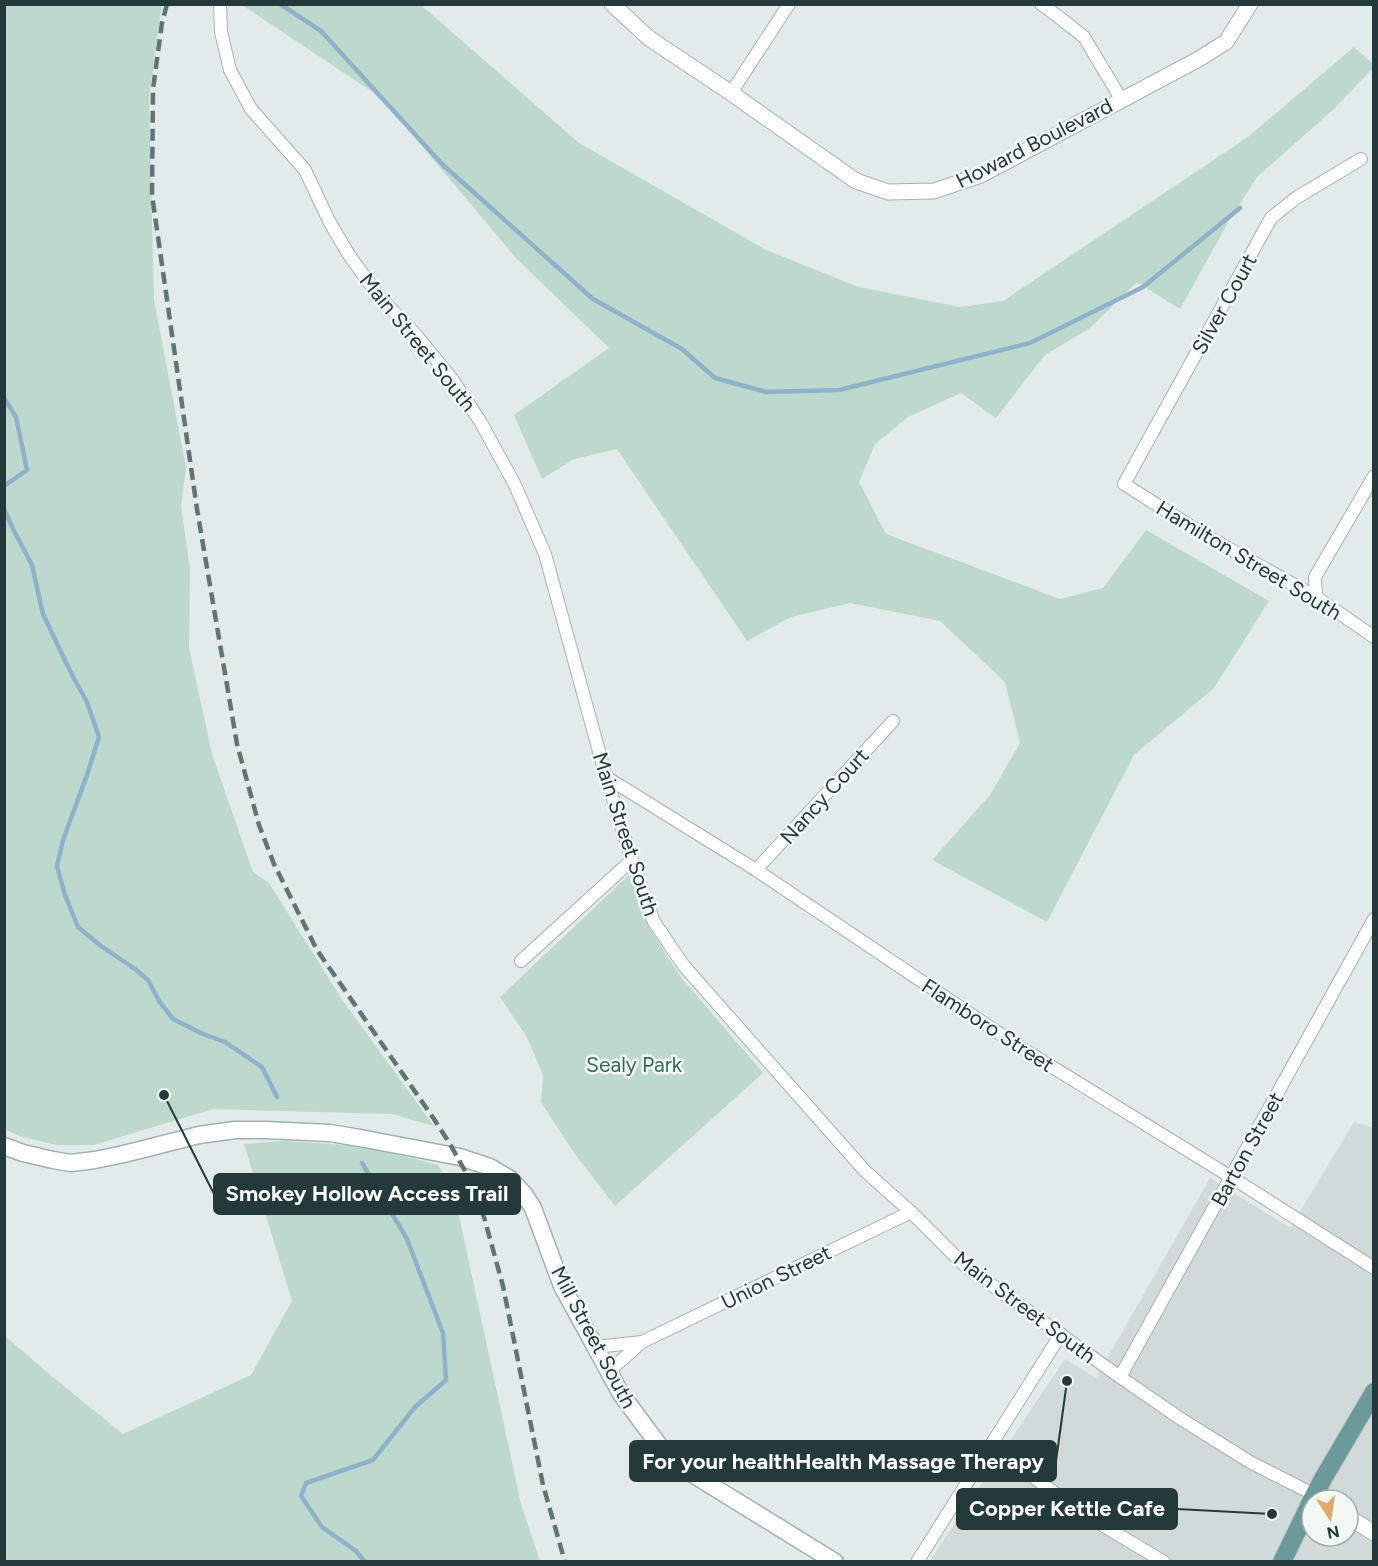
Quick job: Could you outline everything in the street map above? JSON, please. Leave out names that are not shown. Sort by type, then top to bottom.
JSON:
[{"type":"main road","name":"Mill Street South","points":[[4,1146],[23,1153],[71,1163],[124,1154],[199,1135],[235,1130],[265,1130],[330,1133],[460,1157],[490,1167],[510,1179],[524,1194],[532,1208],[562,1286],[621,1394],[661,1448],[694,1475],[835,1562]]},
{"type":"main road","points":[[1321,1488],[1374,1392]]},
{"type":"main road","points":[[1282,1562],[1300,1528]]},
{"type":"street","name":"Main Street South","points":[[220,4],[220,32],[230,70],[251,109],[304,170],[349,255],[372,287],[452,379],[480,421],[514,483],[545,554],[606,777],[632,860],[654,922],[684,966],[865,1171],[911,1212],[964,1265],[1182,1419],[1300,1490]]},
{"type":"street","name":"Howard Boulevard","points":[[612,4],[650,39],[856,181],[888,192],[934,191],[981,175],[1197,60],[1226,42],[1250,4]]},
{"type":"street","points":[[731,93],[789,4]]},
{"type":"street","points":[[1041,4],[1084,37],[1121,99]]},
{"type":"street","name":"Silver Court","points":[[1124,484],[1271,218],[1296,198],[1361,159]]},
{"type":"street","points":[[1316,597],[1316,577],[1374,476]]},
{"type":"street","name":"Hamilton Street South","points":[[1124,484],[1203,534],[1316,597],[1374,636]]},
{"type":"street","name":"Nancy Court","points":[[756,870],[892,721]]},
{"type":"street","name":"Flamboro Street","points":[[606,777],[756,870],[1015,1044],[1374,1268]]},
{"type":"street","points":[[521,961],[632,860]]},
{"type":"street","name":"Barton Street","points":[[1120,1377],[1374,920]]},
{"type":"street","name":"Union Street","points":[[609,1371],[642,1342],[911,1212]]},
{"type":"street","points":[[917,1562],[1061,1334]]},
{"type":"street","name":"Union Street","points":[[595,1347],[642,1342]]},
{"type":"street","points":[[991,1444],[1087,1516],[1164,1562]]},
{"type":"street","points":[[1360,1524],[1374,1533]]},
{"type":"shaded area","points":[[1354,1122],[1373,1128],[1373,1561],[929,1562],[1065,1359],[1096,1378],[1210,1178],[1290,1228]]},
{"type":"green space","points":[[4,5],[162,5],[149,98],[154,300],[186,468],[181,507],[190,569],[189,648],[212,754],[253,872],[269,883],[343,1001],[434,1126],[392,1114],[213,1109],[94,1145],[56,1145],[19,1136],[5,1129]]},
{"type":"green space","points":[[242,5],[421,5],[579,143],[766,250],[859,287],[960,307],[1003,301],[1248,137],[1354,47],[1373,64],[1373,68],[1334,109],[1257,177],[1230,219],[1180,309],[1137,282],[1090,328],[1045,355],[996,418],[961,393],[908,417],[875,444],[859,482],[886,534],[1060,599],[1103,588],[1146,530],[1269,601],[1214,688],[1134,755],[1047,922],[932,860],[990,795],[1020,743],[1005,682],[940,621],[850,603],[791,617],[747,641],[617,449],[574,459],[542,479],[514,415],[609,348],[515,257],[406,127],[374,93]]},
{"type":"green space","name":"Sealy Park","points":[[629,875],[648,926],[680,976],[763,1073],[615,1206],[575,1154],[541,1102],[543,1075],[527,1037],[500,997]]},
{"type":"green space","points":[[282,1141],[364,1146],[438,1165],[455,1197],[521,1504],[540,1561],[5,1561],[4,1335],[123,1434],[251,1375],[292,1301],[244,1144]]},
{"type":"waterway","points":[[280,4],[321,31],[442,164],[593,299],[682,349],[715,378],[766,392],[839,390],[1030,343],[1143,287],[1240,208]]},
{"type":"waterway","points":[[4,398],[16,417],[27,470],[4,486]]},
{"type":"waterway","points":[[4,509],[32,565],[43,614],[87,702],[99,737],[63,840],[57,866],[65,895],[78,927],[148,980],[159,1001],[173,1019],[225,1042],[262,1067],[277,1097]]},
{"type":"waterway","points":[[362,1163],[407,1239],[443,1333],[446,1380],[415,1407],[373,1460],[306,1483],[301,1496],[322,1527],[356,1551],[365,1562]]},
{"type":"railway","points":[[167,4],[162,23],[153,89],[152,195],[197,509],[237,744],[259,825],[274,864],[317,950],[450,1144],[465,1171],[484,1217],[503,1286],[543,1485],[565,1562]]},
{"type":"place","name":"Smokey Hollow Access Trail","points":[[164,1095]]},
{"type":"place","name":"For your healthHealth Massage Therapy","points":[[1067,1381]]},
{"type":"place","name":"Copper Kettle Cafe","points":[[1272,1514]]}]
